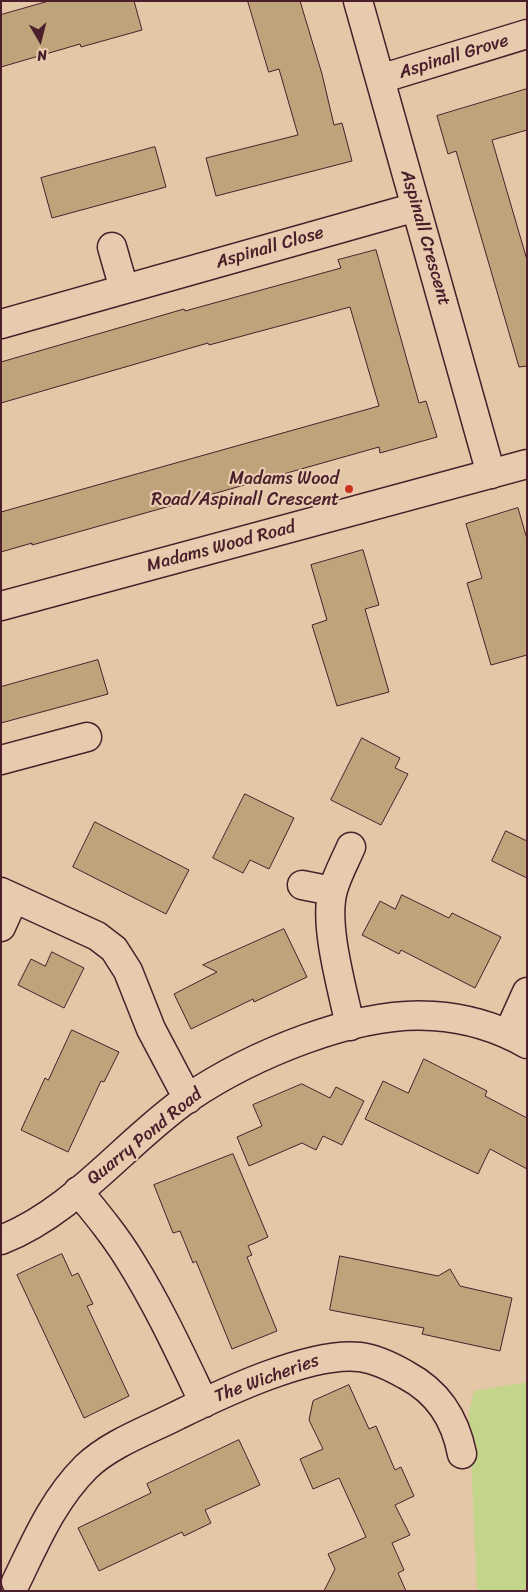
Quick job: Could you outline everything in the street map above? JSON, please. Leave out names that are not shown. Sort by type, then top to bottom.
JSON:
[{"type":"street","name":"Aspinall Crescent","points":[[358,1],[491,474]]},
{"type":"street","name":"Aspinall Grove","points":[[380,79],[527,34]]},
{"type":"street","name":"Aspinall Close","points":[[1,324],[416,207]]},
{"type":"street","points":[[112,247],[124,289]]},
{"type":"street","name":"Madams Wood Road","points":[[1,606],[527,464]]},
{"type":"street","points":[[1,760],[87,737]]},
{"type":"street","points":[[350,1026],[332,939],[332,890],[351,847]]},
{"type":"street","points":[[302,885],[332,890]]},
{"type":"street","points":[[1,927],[8,895],[97,936],[114,949],[128,971],[151,1029],[188,1099]]},
{"type":"street","points":[[518,1039],[527,992]]},
{"type":"street","name":"Quarry Pond Road","points":[[1,1240],[47,1217],[188,1099],[241,1068],[296,1042],[350,1026],[396,1017],[433,1016],[475,1023],[518,1039]]},
{"type":"street","name":"The Wicheries","points":[[78,1191],[111,1232],[131,1261],[154,1300],[204,1402]]},
{"type":"street","name":"The Wicheries","points":[[14,1586],[48,1516],[66,1488],[88,1465],[117,1446],[204,1402],[305,1362],[333,1356],[361,1357],[387,1365],[424,1384],[444,1405],[454,1422],[462,1454]]},
{"type":"green space","points":[[527,1382],[527,1591],[477,1591],[469,1413],[474,1391]]},
{"type":"building","points":[[49,1],[134,1],[142,30],[81,47],[80,44],[1,67],[1,15]]},
{"type":"building","points":[[248,1],[300,1],[322,74],[334,125],[342,123],[352,161],[216,196],[206,158],[298,135],[279,69],[269,72]]},
{"type":"building","points":[[527,89],[527,130],[492,140],[527,260],[527,366],[519,367],[456,151],[448,154],[437,116]]},
{"type":"building","points":[[155,147],[166,187],[52,218],[41,178]]},
{"type":"building","points":[[376,250],[419,403],[426,401],[437,437],[380,453],[379,447],[32,545],[32,543],[1,552],[1,512],[379,406],[350,307],[209,345],[208,343],[1,403],[1,362],[184,309],[185,311],[341,268],[338,260]]},
{"type":"building","points":[[518,508],[527,539],[527,655],[491,665],[467,583],[482,578],[466,524]]},
{"type":"building","points":[[363,550],[379,605],[365,609],[389,692],[337,706],[312,625],[327,620],[311,565]]},
{"type":"building","points":[[98,660],[108,694],[1,723],[1,687]]},
{"type":"building","points":[[362,738],[400,758],[395,768],[408,774],[381,825],[331,800]]},
{"type":"building","points":[[245,794],[294,818],[269,869],[250,860],[243,873],[213,858]]},
{"type":"building","points":[[95,822],[189,870],[166,914],[73,867]]},
{"type":"building","points":[[506,831],[527,841],[527,878],[492,861]]},
{"type":"building","points":[[402,895],[449,918],[452,913],[501,937],[475,988],[401,950],[399,954],[362,935],[380,901],[395,909]]},
{"type":"building","points":[[284,929],[307,977],[254,1002],[253,999],[191,1029],[174,994],[217,972],[203,965]]},
{"type":"building","points":[[52,952],[84,968],[64,1008],[18,985],[31,959],[45,966]]},
{"type":"building","points":[[72,1030],[119,1052],[104,1082],[101,1081],[68,1152],[21,1130],[45,1078],[48,1080]]},
{"type":"building","points":[[424,1059],[487,1091],[485,1096],[527,1118],[527,1169],[490,1149],[478,1174],[365,1119],[383,1081],[408,1093]]},
{"type":"building","points":[[302,1084],[330,1098],[336,1087],[364,1101],[342,1145],[323,1136],[316,1150],[302,1143],[249,1166],[237,1137],[262,1126],[253,1105]]},
{"type":"building","points":[[233,1154],[268,1237],[248,1246],[252,1255],[247,1257],[277,1331],[232,1349],[196,1261],[193,1263],[180,1231],[173,1233],[154,1185]]},
{"type":"building","points":[[62,1254],[72,1276],[78,1273],[93,1304],[87,1306],[129,1396],[84,1418],[17,1275]]},
{"type":"building","points":[[340,1256],[438,1276],[450,1269],[460,1286],[512,1298],[500,1351],[422,1334],[424,1328],[330,1310]]},
{"type":"building","points":[[349,1385],[369,1429],[376,1426],[395,1470],[401,1467],[414,1496],[395,1505],[410,1535],[392,1543],[404,1570],[398,1573],[406,1591],[324,1591],[335,1569],[328,1554],[366,1537],[339,1478],[313,1489],[300,1459],[323,1449],[309,1420],[313,1401]]},
{"type":"building","points":[[239,1440],[260,1485],[205,1510],[211,1523],[184,1536],[182,1532],[99,1571],[78,1528],[151,1493],[147,1484]]},
{"type":"place","name":"Madams Wood Road/Aspinall Crescent","points":[[349,489]]}]
